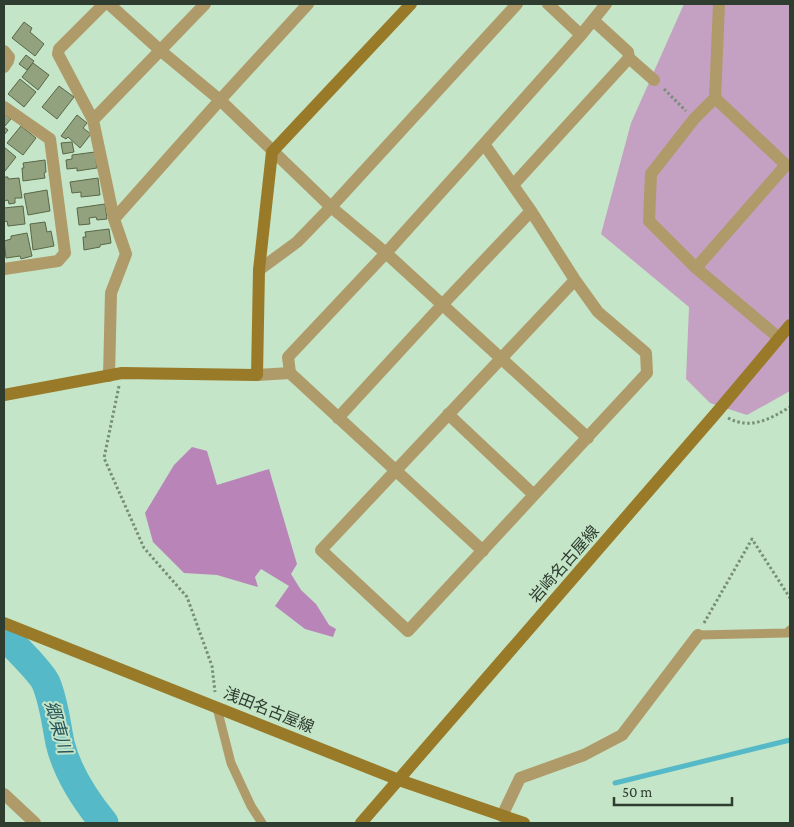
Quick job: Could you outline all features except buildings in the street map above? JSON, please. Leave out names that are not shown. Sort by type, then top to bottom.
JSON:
[{"type":"main road","points":[[4,395],[116,375],[257,375],[260,270],[272,152],[411,4]]},
{"type":"main road","name":"岩崎名古屋線","points":[[361,823],[790,325]]},
{"type":"main road","name":"浅田名古屋線","points":[[4,623],[502,820],[524,823]]},
{"type":"street","points":[[104,4],[59,49],[58,54],[94,120],[114,219],[126,254],[111,292],[116,375]]},
{"type":"street","points":[[109,4],[161,51],[220,100],[331,207],[386,253],[588,438]]},
{"type":"street","points":[[94,120],[205,4]]},
{"type":"street","points":[[114,219],[308,4]]},
{"type":"street","points":[[260,270],[297,242],[331,207],[518,4]]},
{"type":"street","points":[[548,4],[581,35]]},
{"type":"street","points":[[483,550],[290,373],[288,357],[386,253],[581,35],[606,4]]},
{"type":"street","points":[[719,4],[715,98],[694,119],[651,174],[649,220],[696,268],[779,338]]},
{"type":"street","points":[[593,20],[628,52],[629,58],[654,80]]},
{"type":"street","points":[[4,51],[9,57],[4,67]]},
{"type":"street","points":[[513,185],[629,58]]},
{"type":"street","points":[[696,268],[786,165],[715,98]]},
{"type":"street","points":[[4,107],[50,139],[65,253],[58,261],[4,269]]},
{"type":"street","points":[[484,144],[598,312],[646,353],[647,373],[408,632],[321,550],[575,280]]},
{"type":"street","points":[[338,418],[531,211]]},
{"type":"street","points":[[257,375],[290,373]]},
{"type":"street","points":[[448,414],[534,495]]},
{"type":"street","points":[[502,820],[520,778],[584,755],[622,735],[698,635]]},
{"type":"street","points":[[4,794],[35,823]]},
{"type":"lane","points":[[698,635],[787,633],[790,630]]},
{"type":"lane","points":[[217,708],[232,763],[251,806],[262,823]]},
{"type":"path","points":[[654,80],[694,119]]},
{"type":"path","points":[[116,375],[104,458],[144,548],[187,597],[212,666],[217,708]]},
{"type":"path","points":[[717,412],[736,422],[754,424],[769,420],[790,408]]},
{"type":"path","points":[[698,635],[752,539],[790,598]]},
{"type":"shaded area","points":[[684,4],[790,4],[790,391],[747,415],[710,403],[686,379],[689,307],[601,234],[631,123]]},
{"type":"shaded area","points":[[192,447],[207,451],[217,485],[269,469],[297,564],[291,574],[301,590],[316,604],[329,625],[336,629],[333,637],[305,629],[275,606],[289,586],[261,569],[255,577],[258,587],[217,575],[184,573],[153,542],[145,513],[174,465]]},
{"type":"waterway","name":"郷東川","points":[[6,637],[44,679],[49,690],[60,743],[67,765],[84,796],[104,823]]},
{"type":"waterway","points":[[615,783],[790,740]]}]
